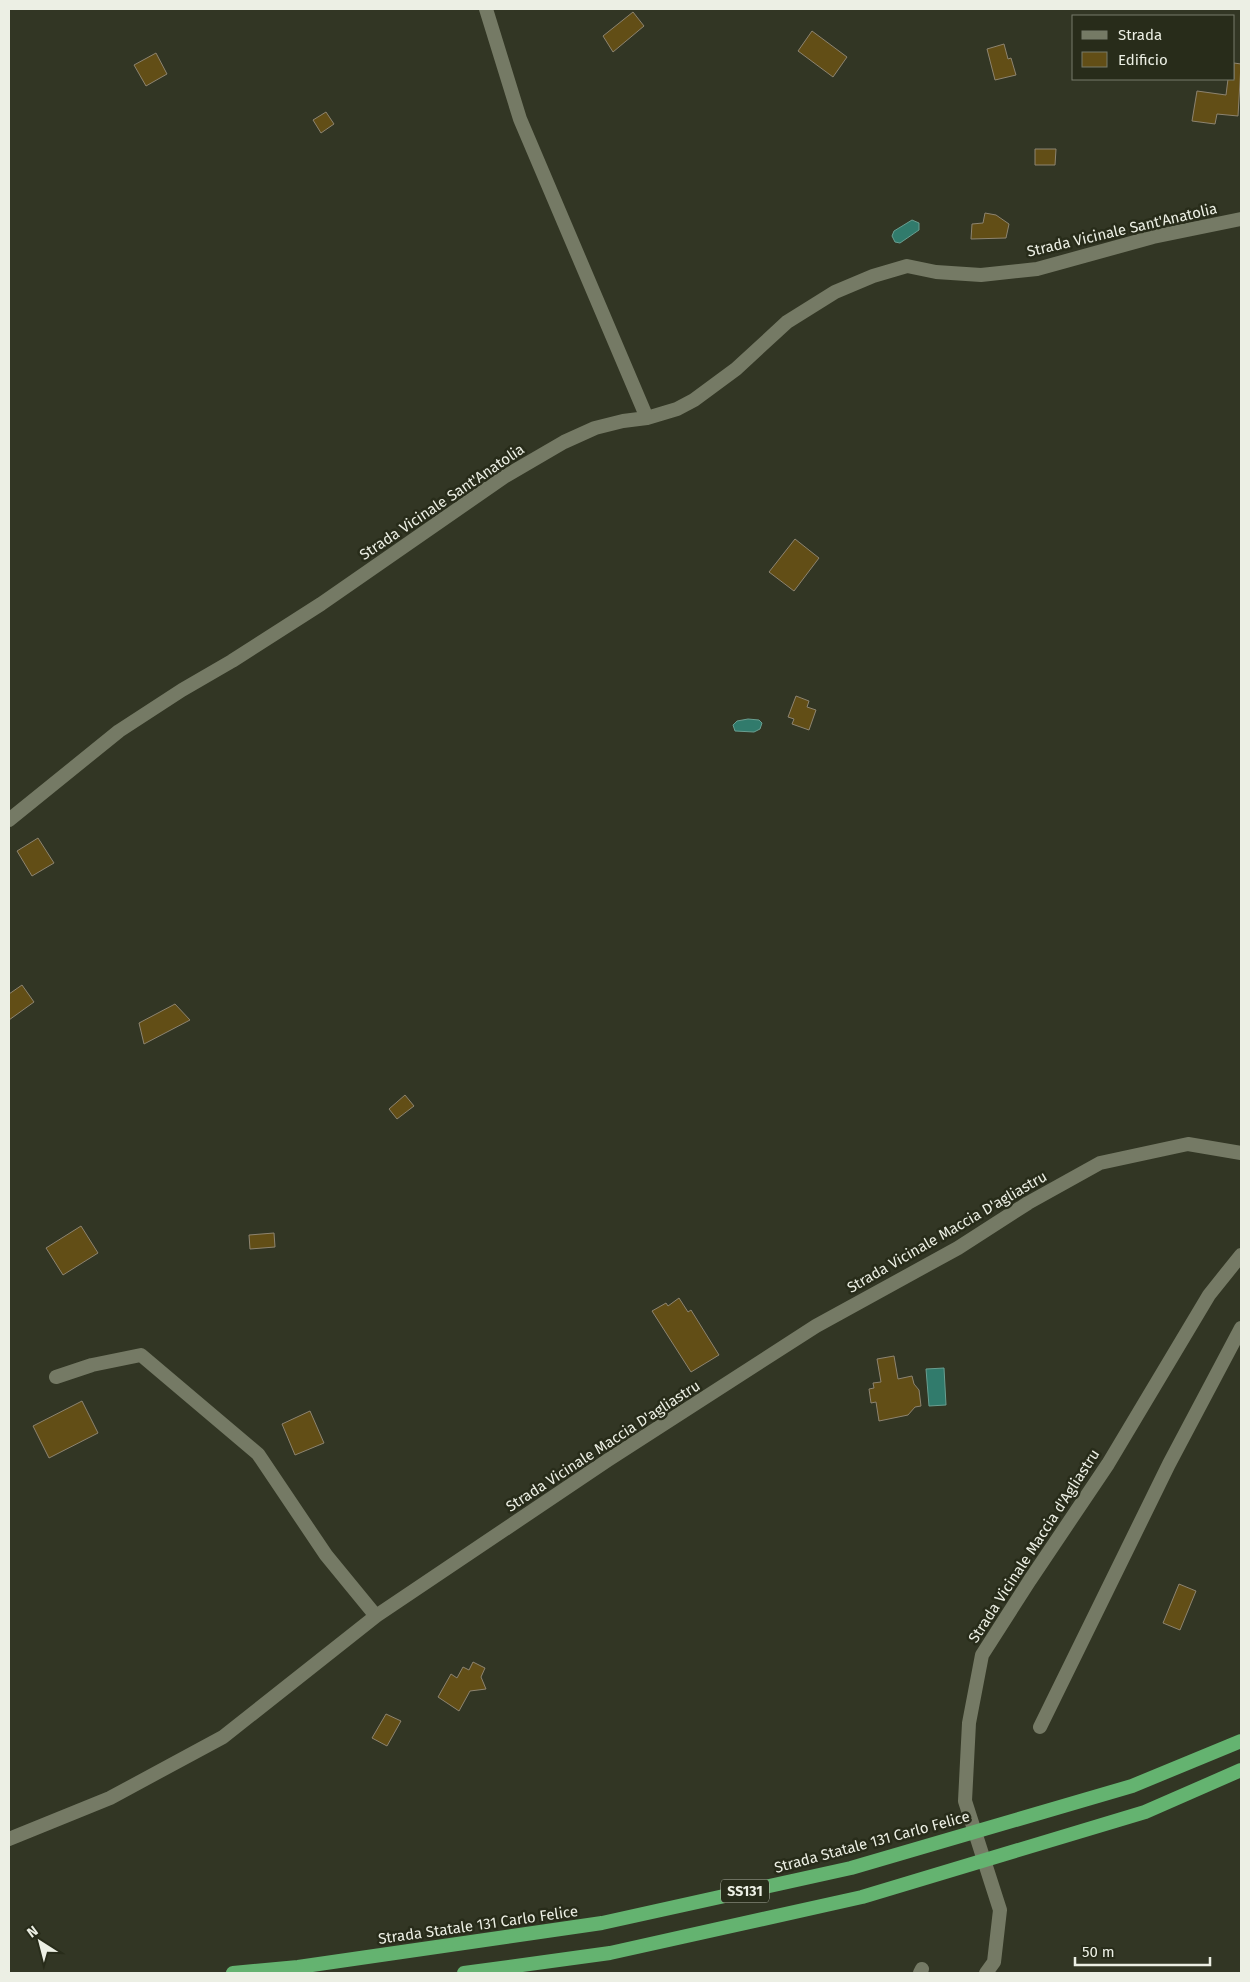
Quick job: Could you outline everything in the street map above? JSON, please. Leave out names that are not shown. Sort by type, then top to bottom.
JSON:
[{"type":"highway","name":"Strada Statale 131 Carlo Felice","points":[[233,1973],[298,1967],[602,1923],[851,1868],[1132,1786],[1241,1741]]},
{"type":"highway","name":"SS131","points":[[464,1973],[610,1954],[862,1897],[1145,1812],[1241,1770]]},
{"type":"street","points":[[486,9],[520,119],[647,418]]},
{"type":"street","name":"Strada Vicinale Sant'Anatolia","points":[[9,820],[119,731],[321,604],[504,477],[564,442],[595,428],[677,410],[736,369],[787,322],[835,292],[873,276],[907,266],[936,272],[981,275],[1037,269],[1153,237],[1241,219]]},
{"type":"street","name":"Strada Vicinale Maccia D'agliastru","points":[[9,1839],[110,1798],[222,1737],[376,1616],[608,1460],[816,1326],[958,1248],[1028,1203],[1100,1163],[1188,1144],[1241,1153]]},
{"type":"street","name":"Strada Vicinale Maccia d'Agliastru","points":[[986,1973],[994,1962],[1000,1910],[965,1801],[969,1723],[982,1655],[1108,1464],[1209,1295],[1241,1255]]},
{"type":"street","points":[[1040,1726],[1169,1464],[1241,1328]]},
{"type":"street","points":[[56,1377],[92,1366],[141,1355],[258,1454],[326,1555],[376,1616]]},
{"type":"water","points":[[912,220],[919,223],[919,230],[900,243],[895,242],[892,236],[894,231]]},
{"type":"water","points":[[759,720],[762,723],[760,729],[754,732],[735,731],[733,725],[737,721]]},
{"type":"water","points":[[944,1368],[946,1405],[929,1406],[926,1369]]},
{"type":"building","points":[[633,12],[644,26],[613,52],[603,36]]},
{"type":"building","points":[[812,31],[847,57],[833,77],[798,51]]},
{"type":"building","points":[[1004,44],[1008,59],[1011,58],[1016,75],[995,80],[987,49]]},
{"type":"building","points":[[156,53],[167,74],[146,86],[134,65]]},
{"type":"building","points":[[1235,63],[1241,64],[1238,116],[1217,114],[1215,124],[1192,121],[1197,91],[1226,95],[1228,80],[1235,80]]},
{"type":"building","points":[[326,112],[334,124],[321,133],[313,120]]},
{"type":"building","points":[[1035,149],[1056,149],[1055,165],[1035,165]]},
{"type":"building","points":[[985,213],[996,215],[1009,224],[1006,238],[971,239],[972,224],[983,223]]},
{"type":"building","points":[[795,539],[819,558],[794,591],[769,572]]},
{"type":"building","points":[[796,696],[809,701],[807,707],[816,710],[809,730],[792,724],[794,719],[788,717]]},
{"type":"building","points":[[38,838],[54,863],[32,876],[17,851]]},
{"type":"building","points":[[22,985],[34,1002],[9,1020],[9,994]]},
{"type":"building","points":[[175,1004],[190,1020],[144,1044],[139,1023]]},
{"type":"building","points":[[405,1095],[414,1106],[397,1119],[389,1109]]},
{"type":"building","points":[[81,1226],[98,1253],[63,1275],[46,1248]]},
{"type":"building","points":[[274,1233],[275,1247],[250,1249],[249,1235]]},
{"type":"building","points":[[679,1298],[688,1312],[691,1310],[719,1355],[691,1372],[652,1311],[666,1303],[668,1306]]},
{"type":"building","points":[[894,1356],[898,1379],[912,1376],[914,1384],[919,1390],[921,1406],[915,1407],[908,1415],[879,1421],[876,1402],[871,1403],[869,1389],[874,1388],[873,1383],[881,1382],[877,1359]]},
{"type":"building","points":[[82,1401],[98,1433],[49,1458],[33,1426]]},
{"type":"building","points":[[310,1411],[324,1443],[295,1455],[282,1424]]},
{"type":"building","points":[[1179,1584],[1196,1591],[1180,1630],[1163,1623]]},
{"type":"building","points":[[473,1662],[485,1668],[481,1677],[486,1689],[470,1691],[459,1711],[438,1697],[451,1674],[457,1678],[463,1667],[469,1670]]},
{"type":"building","points":[[386,1714],[401,1721],[387,1746],[372,1738]]}]
